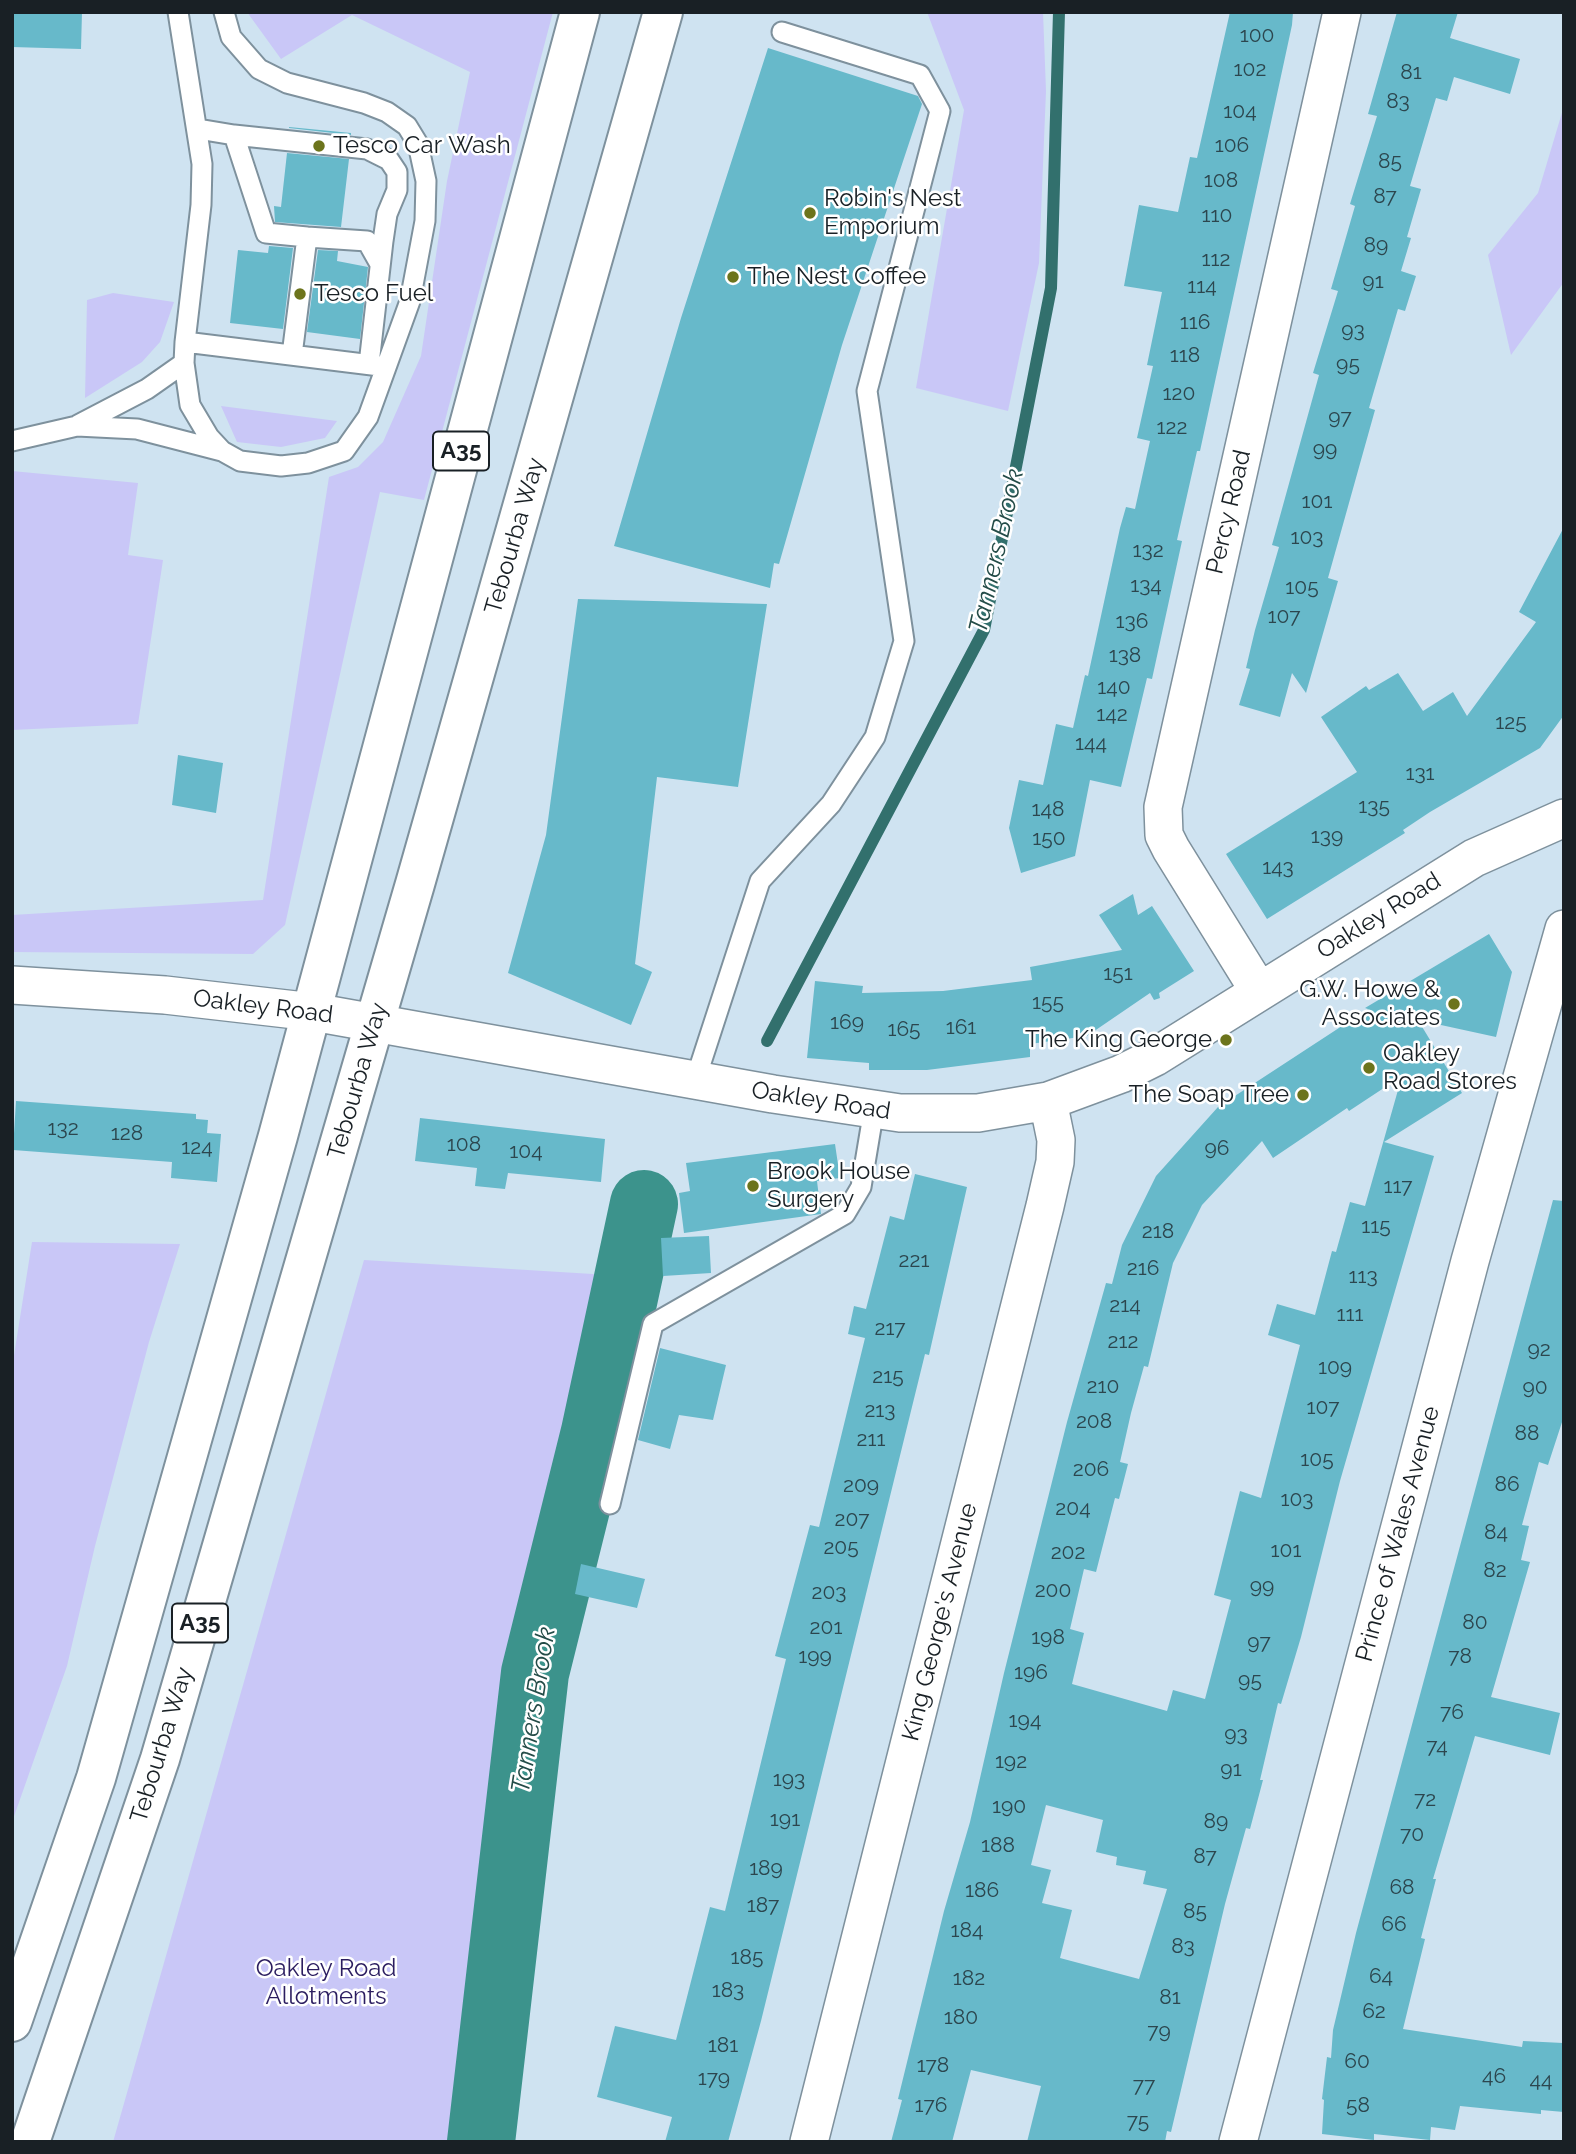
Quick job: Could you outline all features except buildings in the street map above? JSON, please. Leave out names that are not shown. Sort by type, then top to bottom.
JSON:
[{"type":"main road","name":"A35","points":[[12,2022],[96,1778],[313,1012],[580,12]]},
{"type":"main road","name":"Tebourba Way","points":[[30,2142],[160,1759],[375,1021],[663,12]]},
{"type":"street","name":"Percy Road","points":[[1259,991],[1171,849],[1164,835],[1163,807],[1342,12]]},
{"type":"street","name":"Oakley Road","points":[[12,985],[165,995],[313,1012],[375,1021],[567,1060],[874,1110],[940,1115],[978,1113],[1048,1101],[1121,1074],[1155,1057],[1474,858],[1564,818]]},
{"type":"street","name":"Prince of Wales Avenue","points":[[1238,2142],[1470,1261],[1564,929]]},
{"type":"street","name":"King George's Avenue","points":[[809,2142],[1045,1206],[1056,1140],[1048,1101]]},
{"type":"lane","points":[[178,12],[198,129],[201,205],[184,363],[190,405],[209,437],[222,451]]},
{"type":"lane","points":[[225,12],[231,37],[259,69],[287,83],[387,112],[407,125],[418,144],[426,181],[425,221],[410,301],[377,366]]},
{"type":"lane","points":[[695,1081],[760,881],[831,804],[875,737],[904,641],[867,391],[940,111],[920,75],[782,32]]},
{"type":"lane","points":[[77,426],[137,429],[222,451],[255,465],[281,466],[309,463],[344,451],[368,416],[377,366],[380,264],[387,214],[398,181],[397,172],[389,160],[367,149],[198,129]]},
{"type":"lane","points":[[234,135],[266,233],[367,241],[380,264]]},
{"type":"lane","points":[[292,355],[307,237]]},
{"type":"lane","points":[[185,342],[377,366]]},
{"type":"lane","points":[[12,441],[77,426],[147,389],[184,363]]},
{"type":"lane","points":[[610,1504],[653,1324],[845,1214],[861,1187],[874,1110]]},
{"type":"green space","points":[[247,12],[553,12],[424,500],[380,492],[285,925],[253,954],[12,952],[12,915],[263,900],[329,477],[358,467],[383,442],[421,356],[447,181],[470,72],[352,15],[281,59]]},
{"type":"green space","points":[[927,12],[1043,12],[1046,91],[1039,263],[1008,411],[916,388],[964,110]]},
{"type":"green space","points":[[1564,106],[1564,282],[1511,355],[1488,255],[1538,193]]},
{"type":"green space","points":[[113,293],[174,302],[160,342],[142,362],[85,398],[87,300]]},
{"type":"green space","points":[[221,406],[337,421],[325,438],[281,447],[237,442]]},
{"type":"green space","points":[[12,471],[138,483],[128,555],[163,560],[138,724],[12,730]]},
{"type":"green space","points":[[32,1242],[180,1244],[149,1342],[95,1546],[67,1666],[12,1822],[12,1368]]},
{"type":"green space","name":"Oakley Road Allotments","points":[[364,1260],[609,1275],[570,1469],[522,1672],[469,2142],[113,2142]]},
{"type":"waterway","name":"Tanners Brook","points":[[767,1041],[984,630],[1051,288],[1059,12]]},
{"type":"waterway","name":"Tanners Brook","points":[[481,2142],[535,1673],[595,1432],[644,1204]]},
{"type":"place","name":"Tesco Car Wash","points":[[319,146]]},
{"type":"place","name":"Robin's Nest Emporium","points":[[810,213]]},
{"type":"place","name":"The Nest Coffee","points":[[733,277]]},
{"type":"place","name":"Tesco Fuel","points":[[300,294]]},
{"type":"place","name":"G.W. Howe & Associates","points":[[1454,1004]]},
{"type":"place","name":"The King George","points":[[1226,1040]]},
{"type":"place","name":"Oakley Road Stores","points":[[1369,1068]]},
{"type":"place","name":"The Soap Tree","points":[[1303,1095]]},
{"type":"place","name":"Brook House Surgery","points":[[753,1186]]}]
